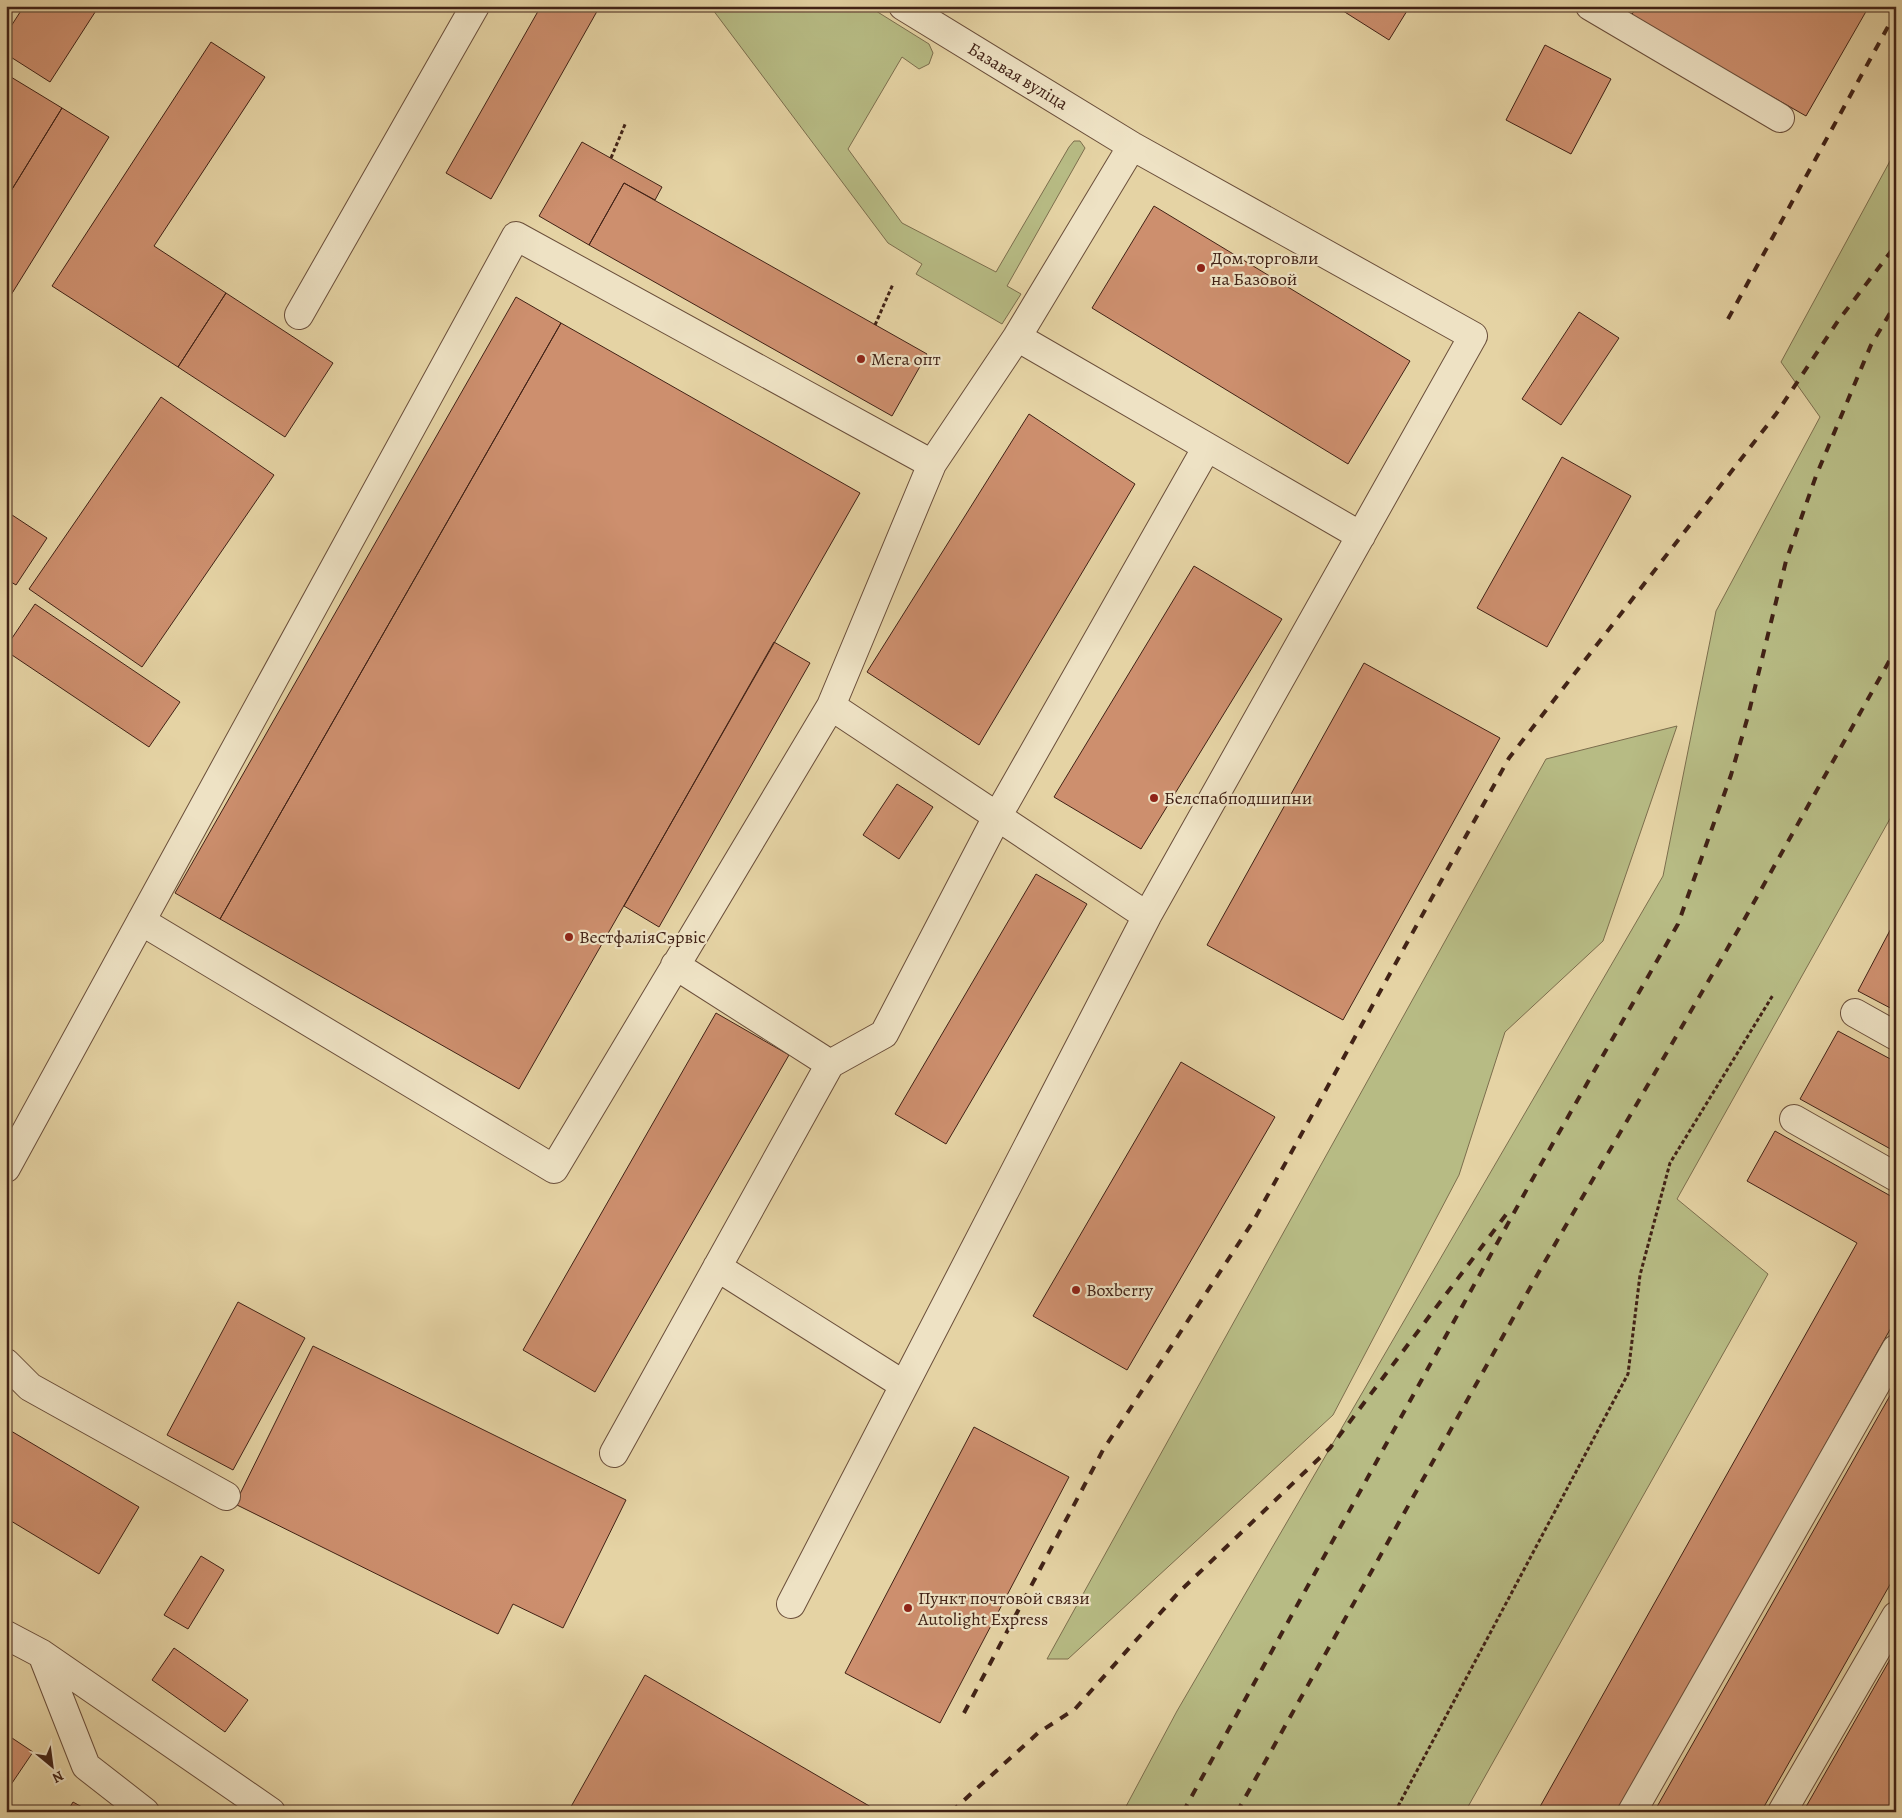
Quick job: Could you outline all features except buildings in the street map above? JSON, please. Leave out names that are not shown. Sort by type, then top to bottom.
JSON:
[{"type":"street","points":[[299,316],[475,6]]},
{"type":"street","name":"Базавая вуліца","points":[[903,6],[1132,146],[1473,336],[1361,536]]},
{"type":"street","points":[[1590,6],[1780,118]]},
{"type":"street","points":[[141,921],[554,1169],[831,706],[932,464],[1016,337],[1132,146]]},
{"type":"street","points":[[6,1168],[516,236],[932,464]]},
{"type":"street","points":[[791,1604],[1147,916],[1361,536],[1016,337]]},
{"type":"street","points":[[614,1453],[830,1064],[884,1034],[997,817],[1207,447]]},
{"type":"street","points":[[831,706],[1147,916]]},
{"type":"street","points":[[675,965],[830,1064]]},
{"type":"street","points":[[1855,1013],[1896,1036]]},
{"type":"street","points":[[1794,1119],[1896,1177]]},
{"type":"street","points":[[717,1267],[904,1385]]},
{"type":"street","points":[[1632,1812],[1896,1349]]},
{"type":"street","points":[[6,1363],[30,1386],[226,1496]]},
{"type":"street","points":[[1782,1812],[1896,1616]]},
{"type":"street","points":[[6,1634],[42,1654],[272,1812]]},
{"type":"street","points":[[42,1654],[86,1766],[145,1812]]},
{"type":"path","points":[[611,158],[626,122]]},
{"type":"path","points":[[875,325],[893,284]]},
{"type":"path","points":[[1395,1812],[1628,1374],[1640,1275],[1670,1163],[1773,995]]},
{"type":"green space","points":[[710,6],[868,6],[929,44],[933,53],[929,64],[919,69],[902,57],[848,149],[902,223],[996,272],[1069,147],[1074,141],[1080,141],[1085,148],[1007,286],[1021,294],[1002,324],[916,274],[922,264],[888,243]]},
{"type":"green space","points":[[1896,150],[1896,808],[1677,1199],[1768,1274],[1465,1812],[1123,1812],[1177,1711],[1663,876],[1716,611],[1820,417],[1781,362]]},
{"type":"green space","points":[[1677,726],[1603,941],[1505,1032],[1459,1175],[1333,1415],[1068,1659],[1047,1659],[1546,759]]},
{"type":"railway","points":[[1728,319],[1896,12]]},
{"type":"railway","points":[[964,1713],[1103,1450],[1254,1220],[1509,758],[1776,414],[1838,321],[1896,245]]},
{"type":"railway","points":[[1183,1812],[1532,1180],[1678,924],[1731,775],[1748,716],[1786,561],[1816,476],[1871,345],[1896,303]]},
{"type":"railway","points":[[1237,1812],[1540,1270],[1744,920],[1896,649]]},
{"type":"railway","points":[[951,1812],[1038,1733],[1075,1709],[1179,1592],[1330,1448],[1508,1212]]},
{"type":"place","name":"Дом торговли на Базовой","points":[[1201,268]]},
{"type":"place","name":"Мега опт","points":[[861,359]]},
{"type":"place","name":"Белспабподшипни","points":[[1154,798]]},
{"type":"place","name":"ВестфаліяСэрвіс","points":[[569,937]]},
{"type":"place","name":"Boxberry","points":[[1076,1290]]},
{"type":"place","name":"Пункт почтовой связи Autolight Express","points":[[908,1608]]}]
